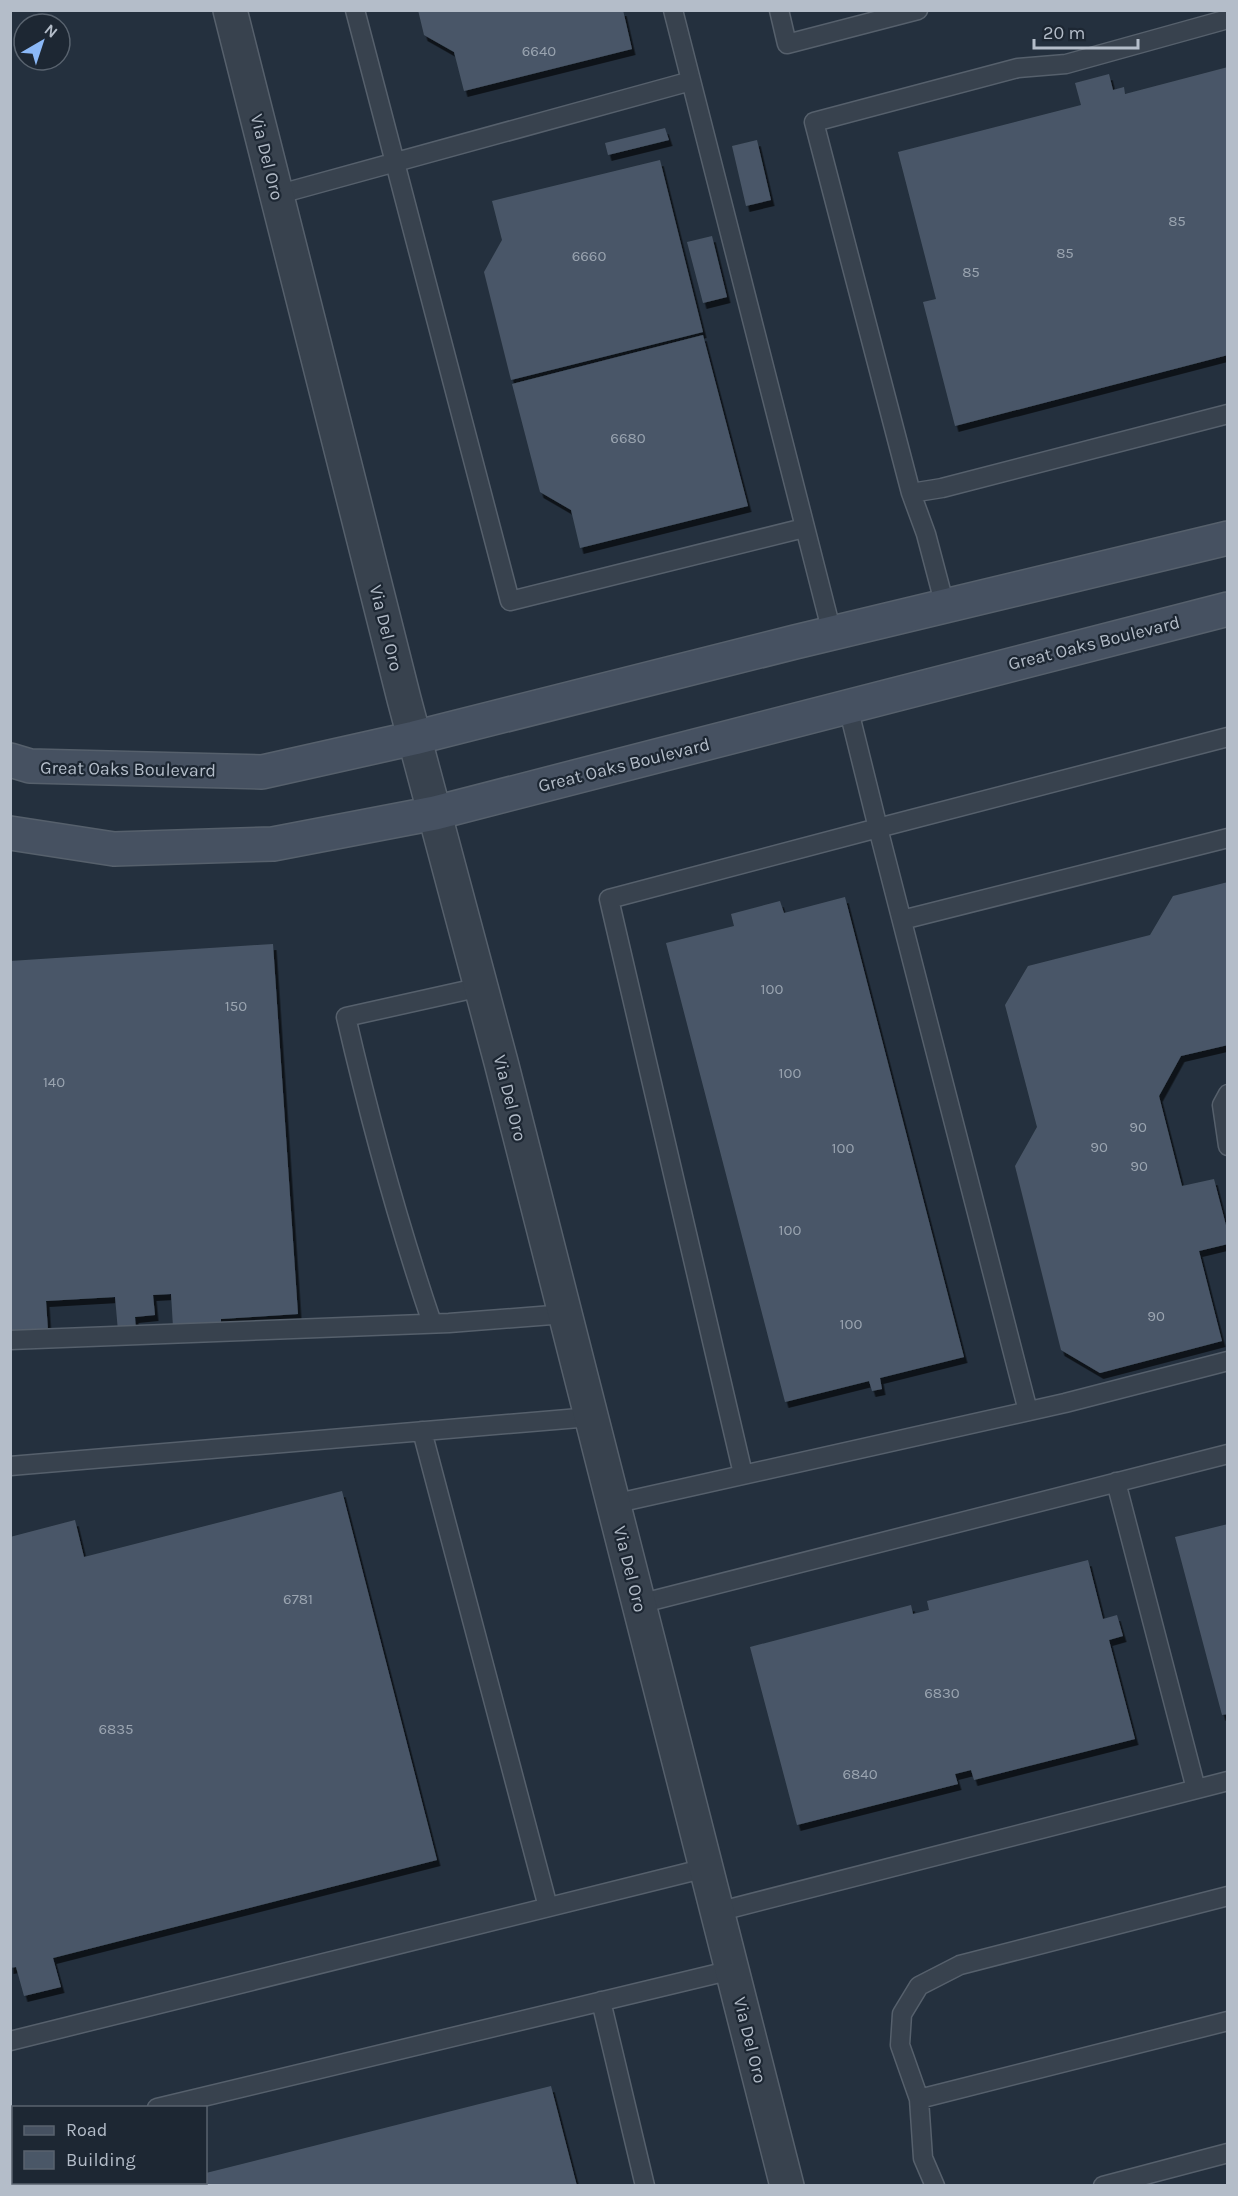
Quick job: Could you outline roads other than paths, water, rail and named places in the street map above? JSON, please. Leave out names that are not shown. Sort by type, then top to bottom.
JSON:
[{"type":"main road","name":"Great Oaks Boulevard","points":[[10,760],[30,766],[262,772],[414,738],[832,633],[1227,538]]},
{"type":"main road","name":"Great Oaks Boulevard","points":[[10,832],[114,849],[273,844],[435,813],[1227,609]]},
{"type":"street","name":"Via Del Oro","points":[[230,10],[414,738],[481,987],[787,2186]]},
{"type":"lane","points":[[356,10],[510,601],[804,528]]},
{"type":"lane","points":[[673,10],[832,633]]},
{"type":"lane","points":[[779,10],[787,44],[918,10]]},
{"type":"lane","points":[[945,606],[926,534],[911,493],[814,122],[1018,68],[1066,64],[1227,19]]},
{"type":"lane","points":[[276,195],[691,81]]},
{"type":"lane","points":[[911,493],[942,488],[1227,414]]},
{"type":"lane","points":[[848,707],[1028,1411]]},
{"type":"lane","points":[[743,1474],[609,899],[1227,737]]},
{"type":"lane","points":[[902,920],[1227,838]]},
{"type":"lane","points":[[432,1323],[364,1094],[346,1017],[481,987]]},
{"type":"lane","points":[[1227,1094],[1222,1105],[1227,1146]]},
{"type":"lane","points":[[10,1340],[449,1323],[565,1314]]},
{"type":"lane","points":[[613,1504],[1028,1411],[1227,1361]]},
{"type":"lane","points":[[10,1466],[591,1417]]},
{"type":"lane","points":[[422,1431],[548,1907]]},
{"type":"lane","points":[[639,1604],[1227,1454]]},
{"type":"lane","points":[[1116,1482],[1196,1789]]},
{"type":"lane","points":[[717,1912],[1227,1780]]},
{"type":"lane","points":[[10,2041],[706,1868]]},
{"type":"lane","points":[[935,2186],[923,2158],[919,2099],[900,2045],[902,2014],[919,1986],[960,1965],[1227,1896]]},
{"type":"lane","points":[[166,2106],[732,1970]]},
{"type":"lane","points":[[601,2001],[645,2186]]},
{"type":"lane","points":[[919,2099],[1227,2021]]},
{"type":"lane","points":[[1103,2186],[1227,2153]]}]
